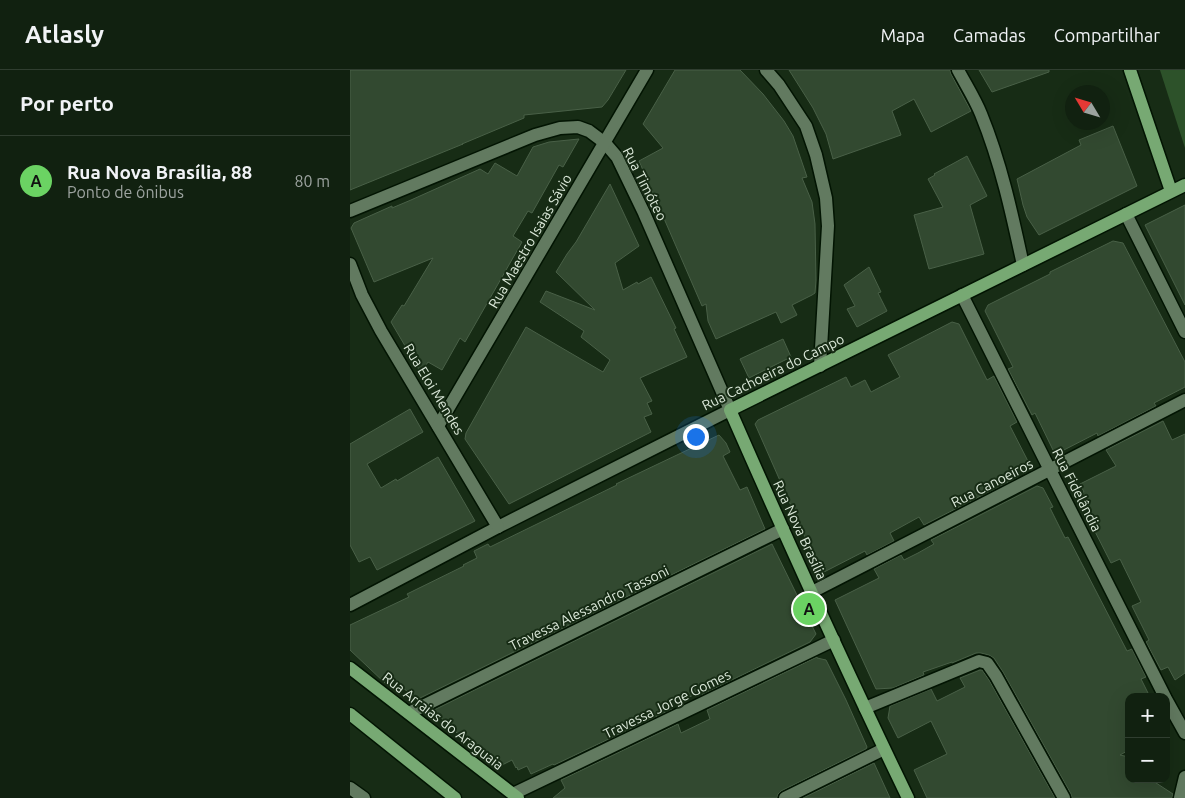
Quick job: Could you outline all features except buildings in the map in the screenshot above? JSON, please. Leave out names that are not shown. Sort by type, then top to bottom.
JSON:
[{"type":"main road","points":[[1130,70],[1171,191]]},
{"type":"main road","name":"Rua Cachoeira do Campo","points":[[730,410],[1185,185]]},
{"type":"main road","name":"Rua Nova Brasília","points":[[730,410],[865,708],[908,798]]},
{"type":"main road","name":"Rua Arraias do Araguaia","points":[[350,668],[516,796]]},
{"type":"main road","points":[[350,714],[455,798]]},
{"type":"street","name":"Rua Maestro Isaias Sávio","points":[[438,426],[647,70]]},
{"type":"street","points":[[766,70],[779,84],[806,126],[816,155],[826,198],[828,226],[820,366]]},
{"type":"street","points":[[958,70],[980,112],[995,150],[1009,201],[1023,265]]},
{"type":"street","name":"Rua Timóteo","points":[[350,211],[535,135],[560,128],[578,127],[589,131],[605,143],[617,157],[644,213],[730,410]]},
{"type":"street","points":[[1126,214],[1185,332]]},
{"type":"street","name":"Rua Eloi Mendes","points":[[350,264],[362,296],[376,322],[498,527]]},
{"type":"street","name":"Rua Fidelândia","points":[[962,295],[1163,693]]},
{"type":"street","name":"Rua Canoeiros","points":[[812,592],[1185,400]]},
{"type":"street","name":"Rua Cachoeira do Campo","points":[[350,605],[498,527],[730,410]]},
{"type":"street","name":"Travessa Alessandro Tassoni","points":[[409,713],[783,529]]},
{"type":"street","name":"Travessa Jorge Gomes","points":[[516,796],[834,640]]},
{"type":"street","points":[[865,708],[979,662],[987,663],[1064,798]]},
{"type":"street","name":"Rua Fidelândia","points":[[1170,705],[1185,733]]},
{"type":"street","points":[[785,798],[884,749]]},
{"type":"street","points":[[1180,798],[1185,777]]},
{"type":"street","points":[[350,788],[364,798]]},
{"type":"green space","points":[[1160,70],[1185,70],[1185,148]]},
{"type":"place","name":"Rua Nova Brasília, 88","points":[[809,609]]}]
